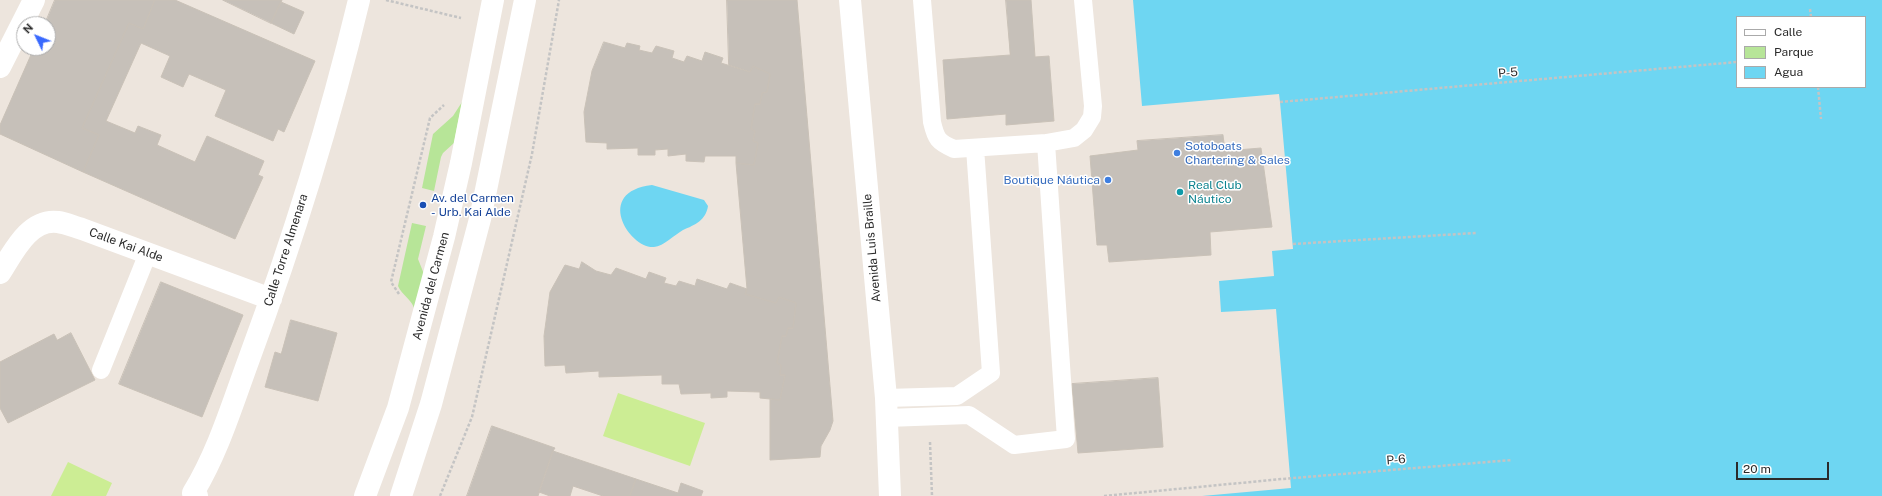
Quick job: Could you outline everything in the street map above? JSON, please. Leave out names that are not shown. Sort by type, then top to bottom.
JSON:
[{"type":"street","points":[[2,59],[34,0]]},
{"type":"street","name":"Calle Torre Almenara","points":[[194,495],[213,456],[271,299],[289,245],[346,51],[359,0]]},
{"type":"street","name":"Avenida del Carmen","points":[[365,496],[398,408],[444,237],[461,163],[493,0]]},
{"type":"street","points":[[401,496],[431,404],[480,219],[525,0]]},
{"type":"street","name":"Avenida Luis Braille","points":[[850,0],[886,408],[890,496]]},
{"type":"street","name":"Calle Kai Alde","points":[[0,273],[25,236],[40,224],[57,222],[82,229],[271,299]]},
{"type":"lane","points":[[922,0],[932,122],[936,138],[944,145],[954,149],[1046,143],[1074,138],[1084,130],[1092,118],[1093,106],[1084,0]]},
{"type":"lane","points":[[886,408],[930,415],[969,415],[1014,445],[1066,439],[1046,143]]},
{"type":"lane","points":[[886,408],[957,396],[991,373],[975,148]]},
{"type":"lane","points":[[101,370],[148,253]]},
{"type":"path","points":[[385,0],[488,24]]},
{"type":"path","points":[[440,496],[472,417],[532,154],[560,0]]},
{"type":"path","points":[[1810,9],[1811,16]]},
{"type":"path","name":"P-5","points":[[1280,102],[1736,62]]},
{"type":"path","points":[[1818,88],[1821,119]]},
{"type":"path","points":[[1293,244],[1476,232]]},
{"type":"path","points":[[930,415],[932,496]]},
{"type":"path","name":"P-6","points":[[1104,496],[1282,479],[1512,460]]},
{"type":"green space","points":[[462,102],[454,143],[443,153],[441,157],[434,191],[422,188],[433,134],[453,116]]},
{"type":"green space","points":[[412,223],[426,226],[418,259],[424,274],[414,308],[398,286]]},
{"type":"green space","points":[[618,393],[705,423],[690,466],[603,436]]},
{"type":"green space","points":[[68,462],[112,483],[106,496],[51,496]]},
{"type":"water","points":[[1133,0],[1882,0],[1882,496],[1202,496],[1291,488],[1276,309],[1221,312],[1219,281],[1274,276],[1272,251],[1293,249],[1279,94],[1142,106]]},
{"type":"water","points":[[652,185],[704,200],[708,206],[705,215],[699,221],[661,245],[654,247],[645,245],[635,239],[627,230],[622,219],[620,208],[624,198],[634,190]]},
{"type":"building","points":[[55,0],[155,0],[143,29],[129,23],[82,128],[99,135],[83,172],[0,134],[0,125],[30,56],[56,56],[56,16],[48,16]]},
{"type":"building","points":[[155,0],[175,0],[315,61],[284,132],[278,129],[273,141],[215,116],[226,90],[189,74],[183,87],[161,77],[170,56],[141,43],[106,121],[135,133],[138,126],[161,135],[157,145],[195,162],[207,136],[264,161],[258,175],[263,177],[235,239],[83,172],[99,135],[82,128],[129,23],[143,29]]},
{"type":"building","points":[[223,0],[282,0],[271,23]]},
{"type":"building","points":[[727,0],[797,0],[833,421],[821,446],[820,457],[770,460],[770,399],[780,400],[785,375],[780,375],[781,365],[777,363],[782,336],[786,336],[788,328],[793,328],[796,303],[779,297],[776,303],[745,294],[747,289],[736,163],[754,165],[758,143],[753,141],[755,131],[751,129],[755,104],[760,104],[762,93],[767,92],[770,74],[753,66],[750,72],[729,65]]},
{"type":"building","points":[[1006,0],[1031,0],[1035,57],[1049,56],[1054,121],[1006,125],[1006,114],[947,119],[943,60],[1010,55]]},
{"type":"building","points":[[281,2],[304,12],[294,34],[271,23]]},
{"type":"building","points":[[604,42],[625,48],[627,43],[640,46],[639,50],[652,53],[656,46],[674,51],[672,58],[684,62],[687,56],[702,61],[705,52],[723,58],[721,63],[750,72],[753,66],[770,74],[767,92],[762,93],[760,104],[755,104],[751,129],[755,131],[753,141],[758,143],[754,165],[736,163],[736,156],[705,156],[704,162],[686,161],[686,154],[668,156],[668,149],[655,150],[655,155],[638,155],[638,148],[607,149],[607,143],[586,142],[584,112],[592,71]]},
{"type":"building","name":"Real Club Náutico","points":[[1223,135],[1225,151],[1261,148],[1272,227],[1210,232],[1211,255],[1109,262],[1107,245],[1097,245],[1090,156],[1138,150],[1137,141]]},
{"type":"building","points":[[582,262],[596,271],[611,275],[616,268],[646,279],[649,272],[666,278],[664,283],[676,286],[679,281],[695,286],[697,279],[727,289],[730,283],[747,289],[745,294],[776,303],[779,297],[796,303],[793,328],[788,328],[786,336],[782,336],[777,363],[781,365],[780,375],[785,375],[780,400],[760,398],[760,392],[727,391],[727,397],[711,398],[711,393],[681,394],[679,384],[662,384],[662,375],[599,377],[599,371],[566,373],[565,365],[545,366],[544,336],[550,292],[565,265],[579,269]]},
{"type":"building","points":[[161,282],[243,315],[202,417],[119,384]]},
{"type":"building","points":[[291,320],[337,333],[318,401],[265,387],[275,352],[281,354]]},
{"type":"building","points":[[71,333],[95,380],[8,423],[0,408],[0,362],[54,334],[57,340]]},
{"type":"building","points":[[1158,378],[1163,447],[1078,453],[1072,384]]},
{"type":"building","points":[[492,426],[555,448],[538,496],[467,496]]},
{"type":"building","points":[[553,451],[636,479],[630,496],[603,496],[573,486],[570,496],[550,496],[539,492]]},
{"type":"building","points":[[636,479],[678,493],[681,483],[703,491],[701,496],[630,496]]},
{"type":"place","name":"Sotoboats Chartering & Sales","points":[[1177,153]]},
{"type":"place","name":"Boutique Náutica","points":[[1108,180]]},
{"type":"place","name":"Real Club Náutico","points":[[1180,192]]},
{"type":"place","name":"Av. del Carmen - Urb. Kai Alde","points":[[423,205]]}]
